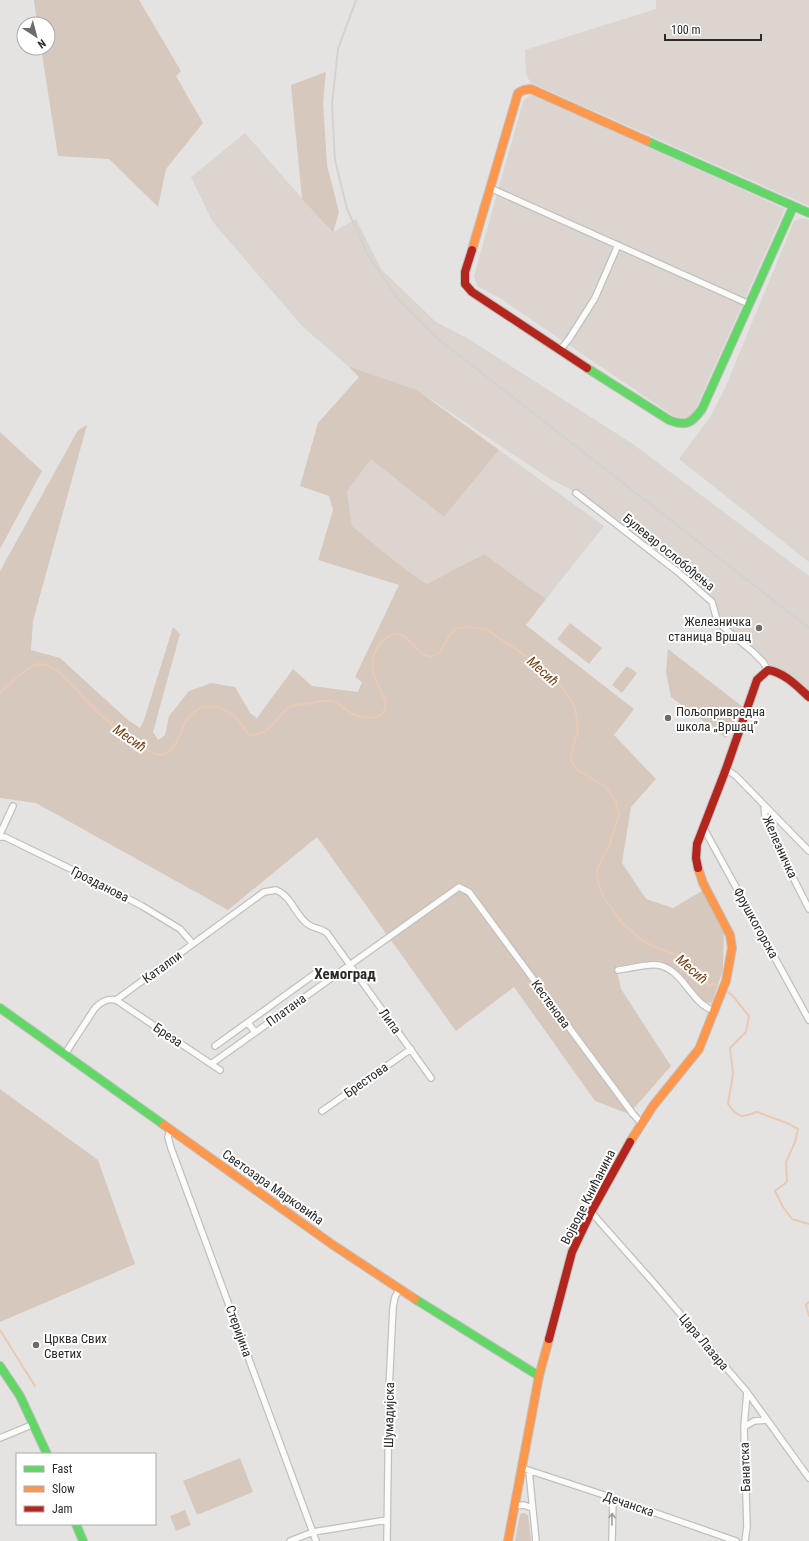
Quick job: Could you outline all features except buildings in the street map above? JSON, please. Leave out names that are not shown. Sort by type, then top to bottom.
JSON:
[{"type":"street","points":[[793,207],[702,409],[696,419],[688,424],[675,424],[647,407],[477,295],[465,284],[465,272],[518,93],[524,90],[531,89],[809,213]]},
{"type":"street","points":[[490,188],[749,304]]},
{"type":"street","points":[[560,350],[569,339],[595,298],[618,245]]},
{"type":"street","name":"Булевар ослобођења","points":[[576,493],[678,572],[712,602],[717,620],[753,652],[763,662],[768,670],[778,673],[809,696]]},
{"type":"street","name":"Војводе Книћанина","points":[[508,1541],[515,1506],[525,1469],[539,1376],[572,1252],[591,1212],[632,1138],[666,1090],[688,1065],[699,1049],[726,981],[730,967],[732,948],[730,935],[703,883],[696,858],[697,844],[726,769],[757,680],[768,670]]},
{"type":"street","points":[[726,769],[736,776],[809,851]]},
{"type":"street","name":"Железничка","points":[[764,805],[765,817],[774,840],[809,909]]},
{"type":"street","points":[[0,836],[13,806]]},
{"type":"street","name":"Фрушкогорска","points":[[703,827],[809,1020]]},
{"type":"street","name":"Грозданова","points":[[0,836],[66,866],[142,906],[180,929],[193,944]]},
{"type":"street","name":"Платана","points":[[211,1064],[349,964],[459,887]]},
{"type":"street","name":"Кестенова","points":[[459,887],[469,892],[633,1114],[642,1124]]},
{"type":"street","name":"Каталпи","points":[[65,1054],[95,1008],[103,1001],[112,999],[116,1000],[264,892],[272,889]]},
{"type":"street","name":"Липа","points":[[272,889],[284,894],[309,925],[324,930],[431,1078]]},
{"type":"street","points":[[618,970],[658,965],[667,968],[681,980],[700,1002],[714,1012]]},
{"type":"street","points":[[215,1046],[316,973]]},
{"type":"street","name":"Бреза","points":[[116,1000],[220,1070]]},
{"type":"street","name":"Светозара Марковића","points":[[0,1008],[170,1130],[399,1290],[481,1342],[539,1376]]},
{"type":"street","points":[[248,1022],[255,1032]]},
{"type":"street","name":"Брестова","points":[[322,1111],[411,1049]]},
{"type":"street","name":"Стеријина","points":[[170,1130],[168,1137],[171,1148],[316,1541]]},
{"type":"street","name":"Цара Лазара","points":[[591,1212],[747,1392],[809,1478]]},
{"type":"street","name":"Шумадијска","points":[[387,1541],[389,1389],[393,1307],[395,1297],[399,1290]]},
{"type":"street","points":[[0,1366],[20,1396],[34,1424],[46,1453]]},
{"type":"street","name":"Банатска","points":[[745,1541],[747,1527],[744,1427],[747,1392]]},
{"type":"street","points":[[744,1427],[754,1421],[766,1420]]},
{"type":"street","points":[[0,1438],[34,1424]]},
{"type":"street","name":"Војводе Книћанина","points":[[525,1469],[536,1541]]},
{"type":"street","name":"Дечанска","points":[[525,1469],[736,1541]]},
{"type":"street","points":[[612,1498],[612,1541]]},
{"type":"street","points":[[515,1506],[524,1505],[532,1508]]},
{"type":"street","points":[[290,1541],[313,1532],[388,1520]]},
{"type":"street","points":[[76,1525],[83,1541]]},
{"type":"shaded area","points":[[34,0],[139,0],[181,71],[176,76],[203,123],[166,169],[158,207],[109,159],[58,156],[42,56],[56,56],[56,16],[36,16]]},
{"type":"shaded area","points":[[656,0],[809,0],[809,206],[531,83],[526,75],[525,50],[656,9]]},
{"type":"shaded area","points":[[326,72],[323,103],[327,165],[339,212],[333,233],[302,199],[291,85]]},
{"type":"shaded area","points":[[531,94],[785,209],[695,410],[689,418],[678,419],[498,297],[477,286],[474,276],[523,102]]},
{"type":"shaded area","points":[[245,133],[332,233],[356,219],[381,269],[436,322],[467,338],[633,444],[809,576],[809,692],[768,663],[721,622],[702,589],[638,538],[570,489],[550,479],[417,390],[348,366],[302,326],[212,221],[191,177]]},
{"type":"shaded area","points":[[802,218],[809,220],[809,562],[679,459],[710,417],[725,388],[794,221]]},
{"type":"shaded area","points":[[348,366],[417,390],[499,450],[444,517],[371,459],[347,491],[352,526],[406,570],[427,584],[484,554],[546,599],[526,625],[634,709],[614,735],[656,779],[631,807],[622,863],[646,899],[673,908],[702,891],[724,928],[723,970],[712,1003],[704,1002],[678,972],[660,961],[616,966],[621,989],[671,1066],[629,1114],[595,1101],[514,987],[456,1031],[317,837],[228,910],[36,803],[0,798],[0,571],[78,430],[87,425],[33,621],[31,650],[60,658],[128,720],[140,728],[144,720],[173,627],[180,634],[153,732],[158,740],[165,735],[169,716],[189,691],[211,683],[235,687],[250,713],[257,718],[293,669],[312,686],[358,692],[362,682],[355,677],[399,585],[318,560],[333,510],[329,496],[300,486],[318,423],[359,377]]},
{"type":"shaded area","points":[[0,432],[42,471],[0,549]]},
{"type":"shaded area","points":[[499,450],[604,526],[546,599],[484,554],[427,584],[406,570],[352,526],[347,491],[371,458],[444,517]]},
{"type":"shaded area","points":[[570,623],[602,648],[589,664],[557,639]]},
{"type":"shaded area","points":[[668,649],[743,707],[726,738],[671,697],[666,672]]},
{"type":"shaded area","points":[[627,666],[637,673],[622,693],[612,685]]},
{"type":"shaded area","points":[[0,1089],[98,1160],[135,1264],[0,1322]]},
{"type":"shaded area","points":[[240,1458],[253,1492],[197,1515],[183,1481]]},
{"type":"shaded area","points":[[185,1510],[191,1525],[176,1531],[170,1516]]},
{"type":"shaded area","points":[[524,1513],[528,1515],[531,1541],[515,1541],[520,1514]]},
{"type":"waterway","name":"Месић","points":[[0,693],[29,668],[34,665],[45,664],[58,671],[96,711],[120,732],[140,746],[155,754],[162,755],[171,750],[175,745],[189,716],[208,706],[222,709],[232,714],[250,735],[257,735],[267,730],[283,712],[291,706],[322,701],[335,702],[351,713],[361,717],[370,718],[378,716],[384,711],[385,704],[384,697],[373,673],[372,664],[374,654],[385,638],[394,634],[404,636],[424,655],[431,657],[440,652],[450,635],[457,628],[469,627],[486,629],[532,660],[561,686],[573,703],[577,718],[578,732],[573,746],[571,759],[576,769],[606,787],[616,801],[619,815],[610,844],[597,869],[598,882],[603,896],[622,923],[643,941],[680,956],[709,986],[715,984],[721,988]]},
{"type":"waterway","name":"Месић","points":[[725,990],[732,995],[749,1016],[746,1032],[730,1048],[733,1074],[728,1104],[734,1112],[740,1116],[757,1112],[787,1123],[798,1129],[795,1142],[786,1162],[787,1182],[775,1191],[783,1207],[792,1219],[809,1224]]},
{"type":"waterway","name":"Месић","points":[[809,1302],[806,1305],[809,1316]]},
{"type":"waterway","points":[[0,1330],[35,1386]]},
{"type":"railway","points":[[356,0],[338,49],[332,104],[335,160],[347,209],[368,255],[398,299],[437,338],[809,628]]},
{"type":"traffic: fast","points":[[647,141],[809,213]]},
{"type":"traffic: fast","points":[[587,368],[669,420],[684,423],[695,418],[702,409],[793,207]]},
{"type":"traffic: fast","points":[[0,1008],[164,1125]]},
{"type":"traffic: fast","points":[[415,1299],[539,1376]]},
{"type":"traffic: fast","points":[[0,1366],[20,1396],[47,1453]]},
{"type":"traffic: fast","points":[[76,1525],[83,1541]]},
{"type":"traffic: slow","points":[[472,250],[518,93],[531,89],[647,141]]},
{"type":"traffic: slow","points":[[630,1142],[653,1106],[699,1049],[726,981],[732,948],[730,935],[703,883],[698,868]]},
{"type":"traffic: slow","points":[[164,1125],[333,1245],[415,1299]]},
{"type":"traffic: slow","points":[[508,1541],[539,1376],[549,1339]]},
{"type":"traffic: jam","points":[[472,250],[465,272],[465,284],[472,292],[587,368]]},
{"type":"traffic: jam","points":[[698,868],[696,858],[697,844],[726,769],[757,680],[768,670],[780,674],[790,680],[809,697]]},
{"type":"traffic: jam","points":[[549,1339],[572,1252],[591,1212],[630,1142]]},
{"type":"place","name":"Железничка станица Вршац","points":[[759,628]]},
{"type":"place","name":"Пољопривредна школа „Вршац”","points":[[668,718]]},
{"type":"place","name":"Црква Свих Светих","points":[[36,1345]]},
{"type":"district","name":"Хемоград","points":[[345,974]]}]
